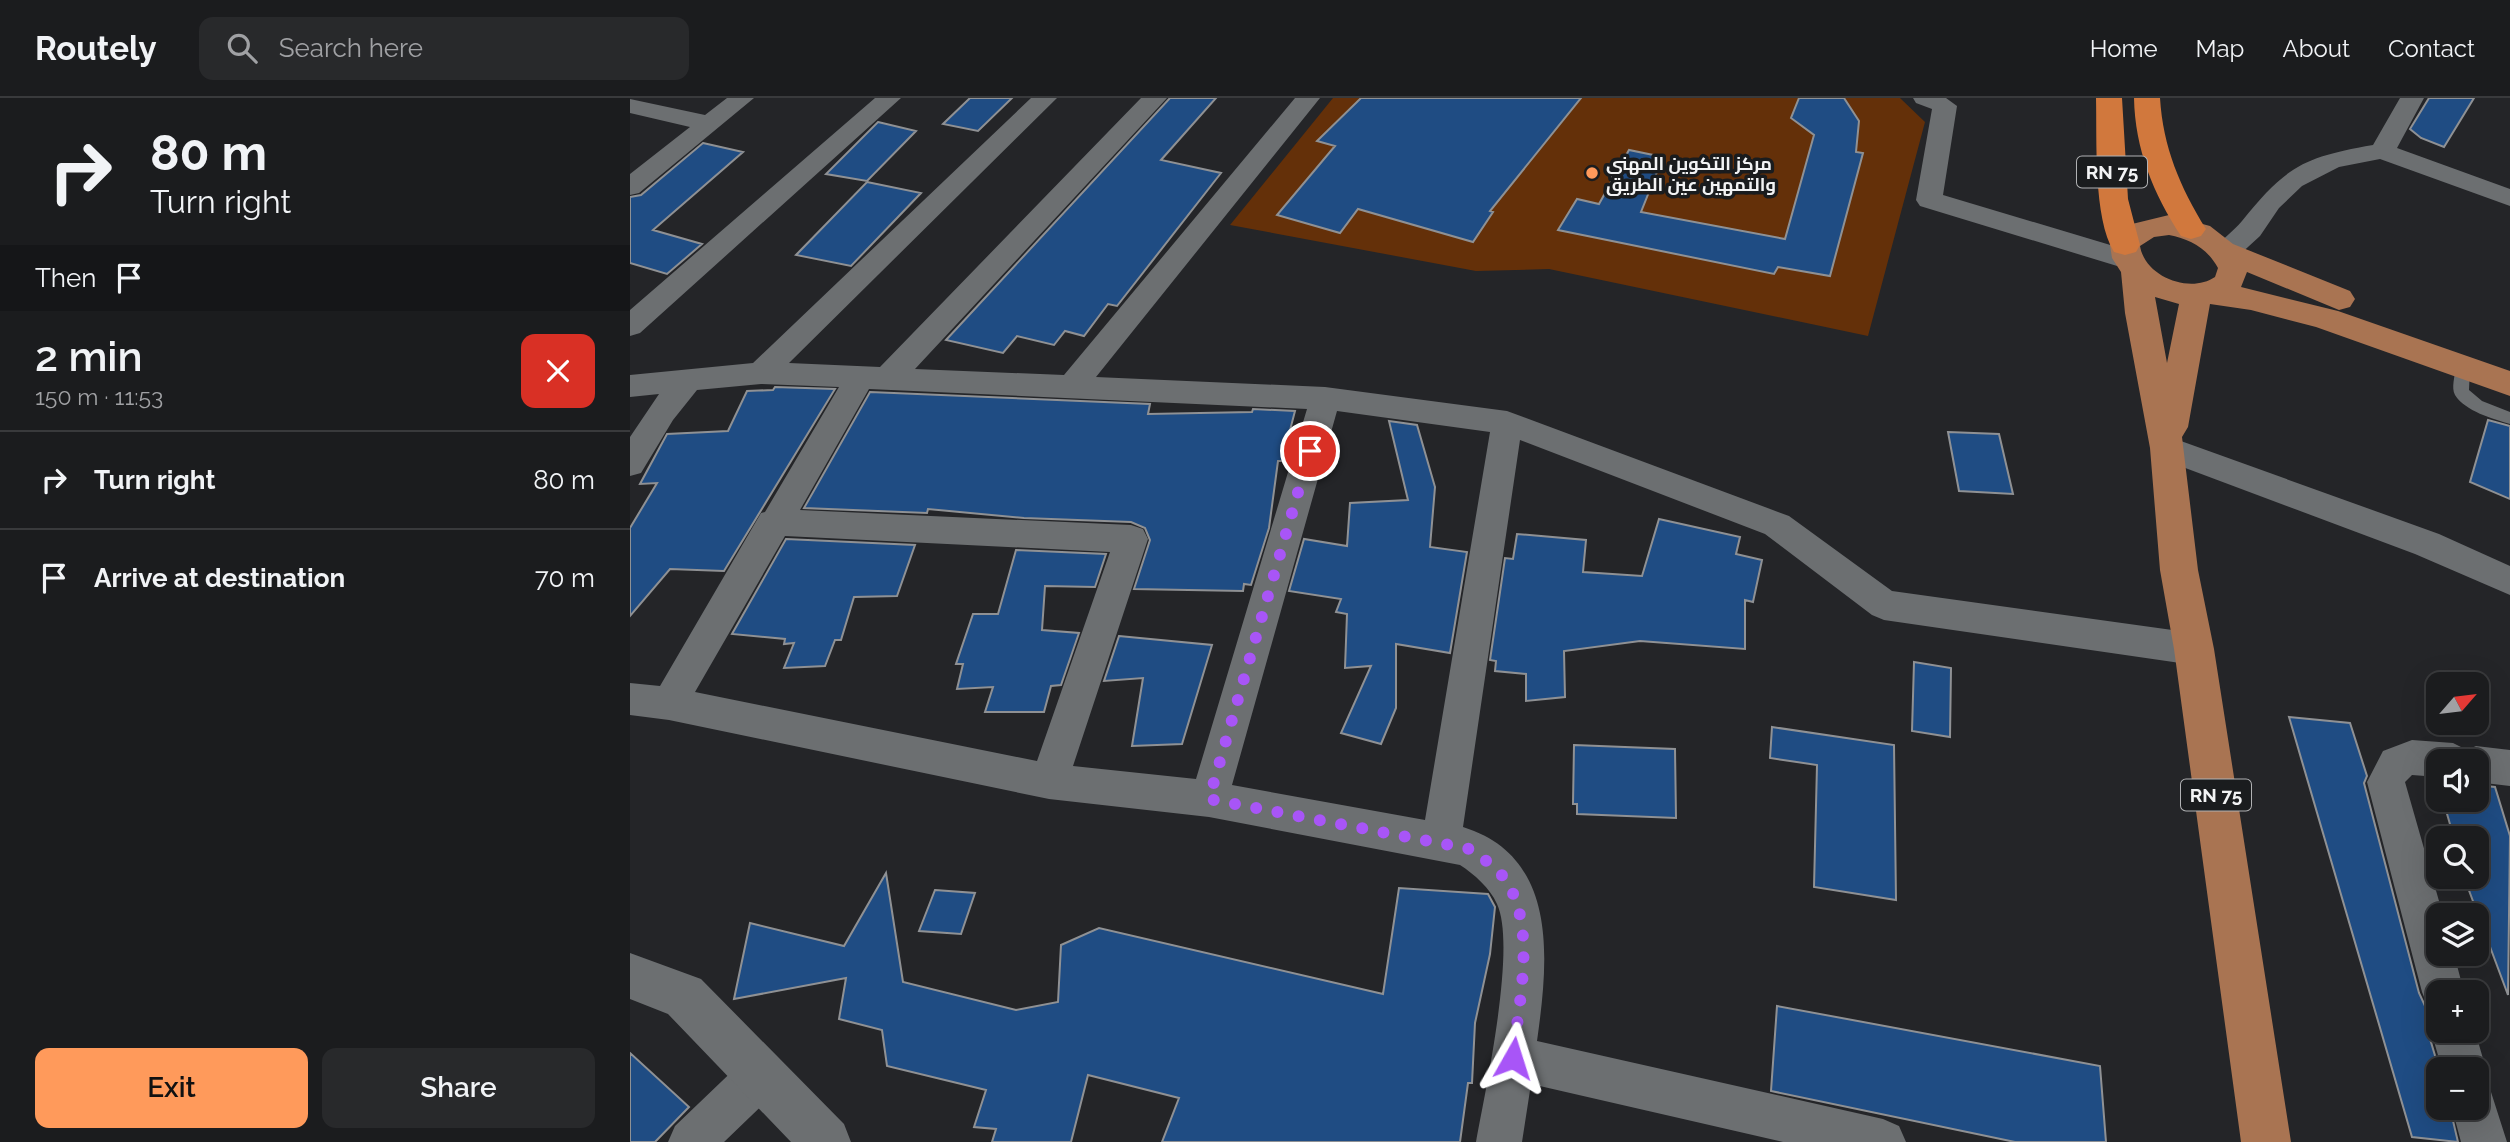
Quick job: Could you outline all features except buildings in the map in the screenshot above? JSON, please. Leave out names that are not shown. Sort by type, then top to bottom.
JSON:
[{"type":"highway","name":"RN 75","points":[[2109,98],[2114,200],[2130,259]]},
{"type":"highway","name":"RN 75","points":[[2147,98],[2151,147],[2160,173],[2191,229]]},
{"type":"main road","points":[[2167,448],[2130,259],[2133,234],[2148,227],[2169,225],[2191,229],[2211,239],[2226,252],[2318,291],[2510,358]]},
{"type":"main road","points":[[2204,294],[2228,283],[2233,268],[2226,252]]},
{"type":"main road","points":[[2130,259],[2153,284],[2174,292],[2204,294],[2300,311],[2510,384]]},
{"type":"main road","name":"RN 75","points":[[2204,294],[2167,448],[2179,570],[2194,649],[2266,1142]]},
{"type":"street","points":[[630,187],[741,98]]},
{"type":"street","points":[[630,326],[889,98]]},
{"type":"street","points":[[761,373],[1045,98]]},
{"type":"street","points":[[669,703],[774,522],[874,378],[1154,98]]},
{"type":"street","points":[[1071,387],[1308,98]]},
{"type":"street","points":[[1925,98],[1945,106],[1929,200],[2130,259]]},
{"type":"street","points":[[2382,151],[2412,98]]},
{"type":"street","points":[[630,106],[709,124]]},
{"type":"street","points":[[2226,252],[2250,230],[2270,202],[2293,180],[2332,160],[2382,151],[2510,198]]},
{"type":"street","points":[[630,386],[761,373],[1325,398],[1507,423],[1777,525],[1884,605],[2194,649]]},
{"type":"street","points":[[630,464],[662,412],[688,380]]},
{"type":"street","points":[[1209,799],[1325,398]]},
{"type":"street","points":[[1441,842],[1507,423]]},
{"type":"street","points":[[2167,448],[2427,544],[2510,581]]},
{"type":"street","points":[[774,522],[1131,539],[1049,780]]},
{"type":"street","points":[[630,699],[669,703],[1049,780],[1209,799],[1470,849],[1500,873],[1518,903],[1524,951],[1513,1058],[1499,1142]]},
{"type":"street","points":[[2426,759],[2408,758],[2396,762],[2388,771],[2385,782],[2440,980]]},
{"type":"street","points":[[2489,766],[2510,768]]},
{"type":"street","points":[[630,976],[684,996],[826,1142]]},
{"type":"street","points":[[1513,1058],[1883,1142]]},
{"type":"street","points":[[691,1142],[761,1075]]},
{"type":"street","points":[[2478,1120],[2484,1142]]},
{"type":"lane","points":[[2463,367],[2461,392],[2477,405],[2510,418]]},
{"type":"shaded area","name":"مركز التكوين المهني والتمهين عين الطريق","points":[[1333,98],[1900,98],[1925,122],[1868,336],[1549,269],[1476,271],[1230,225]]},
{"type":"place","name":"مركز التكوين المهني والتمهين عين الطريق","points":[[1592,173]]},
{"type":"route","points":[[1310,451],[1209,799],[1470,849],[1500,873],[1518,903],[1524,951],[1513,1058]]}]
